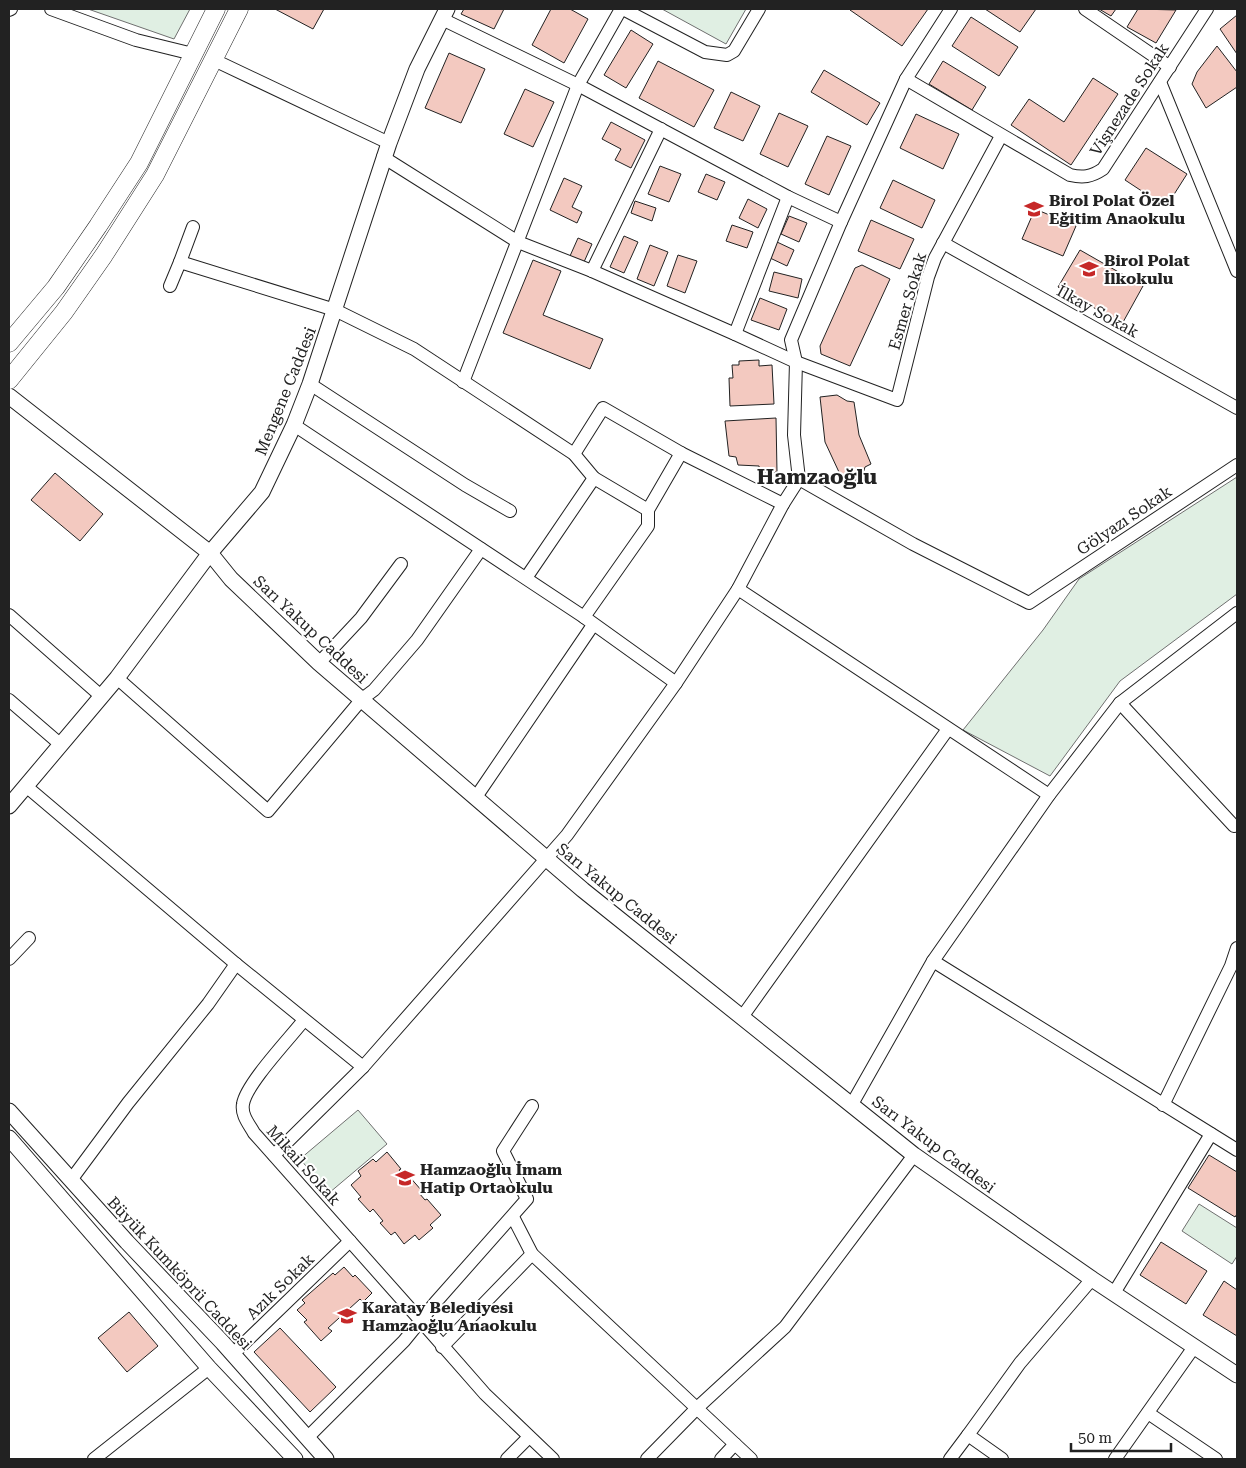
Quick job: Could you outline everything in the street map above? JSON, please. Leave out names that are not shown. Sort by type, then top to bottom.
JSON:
[{"type":"main road","points":[[9,343],[56,287],[139,162],[216,9]]},
{"type":"main road","points":[[9,380],[64,312],[104,255],[155,174],[239,9]]},
{"type":"street","points":[[51,9],[136,40],[193,54]]},
{"type":"street","points":[[463,382],[578,85],[622,9],[705,52],[727,56],[734,51],[760,9]]},
{"type":"street","points":[[274,1155],[363,1067],[567,835],[676,683],[738,589],[782,504],[799,479],[794,435],[796,362],[792,340],[841,222],[906,79],[951,9]]},
{"type":"street","points":[[1085,9],[1170,67]]},
{"type":"street","name":"Vişnezade Sokak","points":[[906,79],[1070,175],[1081,178],[1093,176],[1103,170],[1207,9]]},
{"type":"street","points":[[444,14],[788,197],[841,222]]},
{"type":"street","name":"Mengene Caddesi","points":[[9,806],[117,678],[210,552],[262,492],[294,425],[310,384],[383,157],[417,69],[444,14]]},
{"type":"street","points":[[214,60],[389,142]]},
{"type":"street","points":[[1160,82],[1237,271]]},
{"type":"street","points":[[592,271],[661,129]]},
{"type":"street","name":"Esmer Sokak","points":[[796,362],[897,400],[928,278],[943,243],[1001,136]]},
{"type":"street","points":[[383,157],[518,242],[592,271],[796,362]]},
{"type":"street","points":[[735,334],[788,197]]},
{"type":"street","points":[[170,286],[193,227]]},
{"type":"street","name":"İlkay Sokak","points":[[943,243],[1237,408]]},
{"type":"street","points":[[180,262],[334,310],[414,349],[574,454],[594,478],[648,510]]},
{"type":"street","points":[[310,384],[510,511]]},
{"type":"street","name":"Sarı Yakup Caddesi","points":[[9,396],[210,552],[231,579],[320,663],[583,890],[914,1155],[1092,1279],[1237,1375]]},
{"type":"street","points":[[574,454],[603,408],[682,453],[782,504]]},
{"type":"street","points":[[294,425],[526,578],[676,683]]},
{"type":"street","points":[[476,798],[648,526],[648,510],[682,453]]},
{"type":"street","name":"Gölyazı Sokak","points":[[799,479],[913,544],[1029,603],[1237,465]]},
{"type":"street","points":[[526,578],[594,478]]},
{"type":"street","points":[[117,678],[268,811],[362,699],[374,690],[416,640],[481,549]]},
{"type":"street","points":[[320,663],[360,618],[400,564]]},
{"type":"street","points":[[738,589],[1049,795]]},
{"type":"street","points":[[852,1104],[933,961],[1049,795],[1120,704],[1237,613]]},
{"type":"street","points":[[9,615],[101,696]]},
{"type":"street","points":[[9,700],[60,744]]},
{"type":"street","points":[[1120,704],[1234,826]]},
{"type":"street","points":[[742,1017],[948,729]]},
{"type":"street","points":[[27,786],[236,964],[363,1067]]},
{"type":"street","points":[[9,959],[29,938]]},
{"type":"street","points":[[1163,1105],[1231,966],[1237,948]]},
{"type":"street","points":[[933,961],[1237,1150]]},
{"type":"street","points":[[71,1180],[128,1103],[208,1004],[236,964]]},
{"type":"street","name":"Mikail Sokak","points":[[304,1020],[255,1079],[242,1105],[243,1114],[254,1133],[421,1320],[442,1347],[485,1394],[553,1459]]},
{"type":"street","points":[[307,1438],[404,1341],[527,1199],[503,1151],[532,1106]]},
{"type":"street","name":"Büyük Kumköprü Caddesi","points":[[9,1111],[127,1242],[233,1354],[326,1459]]},
{"type":"street","points":[[1114,1293],[1211,1134]]},
{"type":"street","points":[[9,1138],[209,1368],[295,1459]]},
{"type":"street","points":[[647,1459],[697,1408],[785,1327],[914,1155]]},
{"type":"street","points":[[513,1217],[532,1254],[751,1459]]},
{"type":"street","name":"Azık Sokak","points":[[233,1354],[350,1241]]},
{"type":"street","points":[[442,1347],[532,1254]]},
{"type":"street","points":[[950,1459],[1020,1363],[1092,1279]]},
{"type":"street","points":[[1115,1459],[1194,1347]]},
{"type":"street","points":[[94,1459],[209,1368]]},
{"type":"street","points":[[1148,1413],[1216,1459]]},
{"type":"street","points":[[968,1435],[1002,1459]]},
{"type":"street","points":[[507,1459],[529,1437]]},
{"type":"street","points":[[721,1459],[735,1444]]},
{"type":"green space","points":[[88,9],[190,9],[174,39]]},
{"type":"green space","points":[[662,9],[746,9],[726,44]]},
{"type":"green space","points":[[1237,477],[1237,594],[1120,681],[1050,776],[963,730],[1043,630],[1079,579]]},
{"type":"green space","points":[[358,1110],[387,1144],[329,1193],[300,1159]]},
{"type":"green space","points":[[1199,1204],[1237,1228],[1237,1256],[1232,1264],[1182,1231]]},
{"type":"building","points":[[275,9],[324,9],[313,29]]},
{"type":"building","points":[[464,9],[504,9],[494,29],[461,14]]},
{"type":"building","points":[[551,9],[570,9],[588,19],[564,63],[532,45]]},
{"type":"building","points":[[928,9],[902,46],[850,10]]},
{"type":"building","points":[[985,9],[1036,9],[1020,32]]},
{"type":"building","points":[[1099,9],[1116,9],[1111,16]]},
{"type":"building","points":[[1138,9],[1176,10],[1156,43],[1127,27]]},
{"type":"building","points":[[1237,15],[1237,54],[1220,29]]},
{"type":"building","points":[[971,17],[1018,47],[999,76],[952,46]]},
{"type":"building","points":[[631,30],[653,44],[626,88],[604,75]]},
{"type":"building","points":[[1217,46],[1237,72],[1237,87],[1206,108],[1192,84],[1197,72]]},
{"type":"building","points":[[449,53],[485,69],[461,123],[425,108]]},
{"type":"building","points":[[658,61],[714,90],[694,127],[639,98]]},
{"type":"building","points":[[943,61],[986,87],[972,110],[929,84]]},
{"type":"building","points":[[824,70],[880,103],[867,125],[811,92]]},
{"type":"building","points":[[1093,78],[1118,94],[1071,165],[1011,125],[1029,99],[1064,122]]},
{"type":"building","points":[[525,89],[554,102],[533,147],[504,134]]},
{"type":"building","points":[[731,92],[760,106],[743,141],[714,128]]},
{"type":"building","points":[[779,113],[808,126],[788,167],[760,154]]},
{"type":"building","points":[[916,114],[959,134],[943,169],[900,148]]},
{"type":"building","points":[[611,122],[645,140],[631,168],[615,160],[621,149],[602,139]]},
{"type":"building","points":[[827,136],[851,146],[829,195],[805,184]]},
{"type":"building","points":[[1146,148],[1187,174],[1166,207],[1125,180]]},
{"type":"building","points":[[660,166],[681,174],[669,202],[648,194]]},
{"type":"building","points":[[706,174],[725,182],[717,200],[698,192]]},
{"type":"building","points":[[564,178],[582,186],[572,207],[582,212],[577,223],[550,210]]},
{"type":"building","points":[[893,180],[935,200],[922,228],[880,208]]},
{"type":"building","points":[[748,199],[767,209],[758,228],[739,218]]},
{"type":"building","points":[[635,201],[656,208],[652,221],[631,213]]},
{"type":"building","points":[[1035,209],[1076,226],[1063,256],[1022,239]]},
{"type":"building","points":[[789,216],[807,223],[799,242],[781,234]]},
{"type":"building","points":[[871,220],[914,239],[900,269],[858,251]]},
{"type":"building","points":[[732,225],[753,232],[747,248],[726,241]]},
{"type":"building","points":[[624,236],[638,242],[624,273],[610,267]]},
{"type":"building","points":[[578,238],[592,244],[584,262],[570,256]]},
{"type":"building","points":[[777,242],[794,250],[787,266],[770,258]]},
{"type":"building","points":[[650,245],[668,252],[654,286],[637,279]]},
{"type":"building","points":[[1080,250],[1143,286],[1122,324],[1058,287]]},
{"type":"building","points":[[678,255],[697,261],[685,293],[667,286]]},
{"type":"building","points":[[533,260],[561,271],[543,315],[603,339],[590,369],[503,333]]},
{"type":"building","points":[[862,265],[890,279],[850,366],[821,354],[820,346],[855,268]]},
{"type":"building","points":[[774,272],[802,279],[798,298],[769,291]]},
{"type":"building","points":[[760,298],[787,309],[779,330],[751,320]]},
{"type":"building","points":[[759,360],[759,366],[772,365],[774,404],[730,406],[729,378],[733,378],[732,365],[739,365],[739,361]]},
{"type":"building","points":[[837,395],[847,401],[854,402],[859,435],[871,464],[865,467],[862,477],[845,485],[825,442],[820,397]]},
{"type":"building","points":[[776,418],[777,472],[760,472],[759,466],[738,465],[736,457],[729,456],[725,421]]},
{"type":"building","points":[[55,473],[103,514],[80,541],[31,500]]},
{"type":"building","points":[[387,1152],[405,1177],[408,1175],[422,1191],[419,1193],[441,1215],[430,1225],[433,1228],[419,1240],[415,1235],[404,1244],[395,1232],[391,1235],[380,1223],[383,1221],[373,1209],[370,1212],[358,1199],[361,1197],[351,1185],[361,1176],[358,1171],[373,1159],[376,1162]]},
{"type":"building","points":[[1209,1155],[1237,1172],[1237,1214],[1235,1217],[1188,1188]]},
{"type":"building","points":[[1161,1242],[1207,1271],[1186,1304],[1140,1275]]},
{"type":"building","points":[[344,1267],[353,1277],[355,1275],[372,1293],[363,1302],[360,1299],[328,1328],[332,1331],[321,1341],[304,1322],[307,1320],[297,1310],[305,1303],[302,1300],[333,1273],[335,1275]]},
{"type":"building","points":[[1224,1281],[1237,1290],[1237,1336],[1203,1315]]},
{"type":"building","points":[[129,1312],[158,1346],[127,1372],[98,1338]]},
{"type":"building","points":[[280,1328],[336,1387],[310,1412],[254,1352]]},
{"type":"place","name":"Birol Polat Özel Eğitim Anaokulu","points":[[1034,209]]},
{"type":"place","name":"Birol Polat İlkokulu","points":[[1089,269]]},
{"type":"place","name":"Hamzaoğlu İmam Hatip Ortaokulu","points":[[405,1178]]},
{"type":"place","name":"Karatay Belediyesi Hamzaoğlu Anaokulu","points":[[347,1316]]},
{"type":"district","name":"Hamzaoğlu","points":[[817,477]]}]
